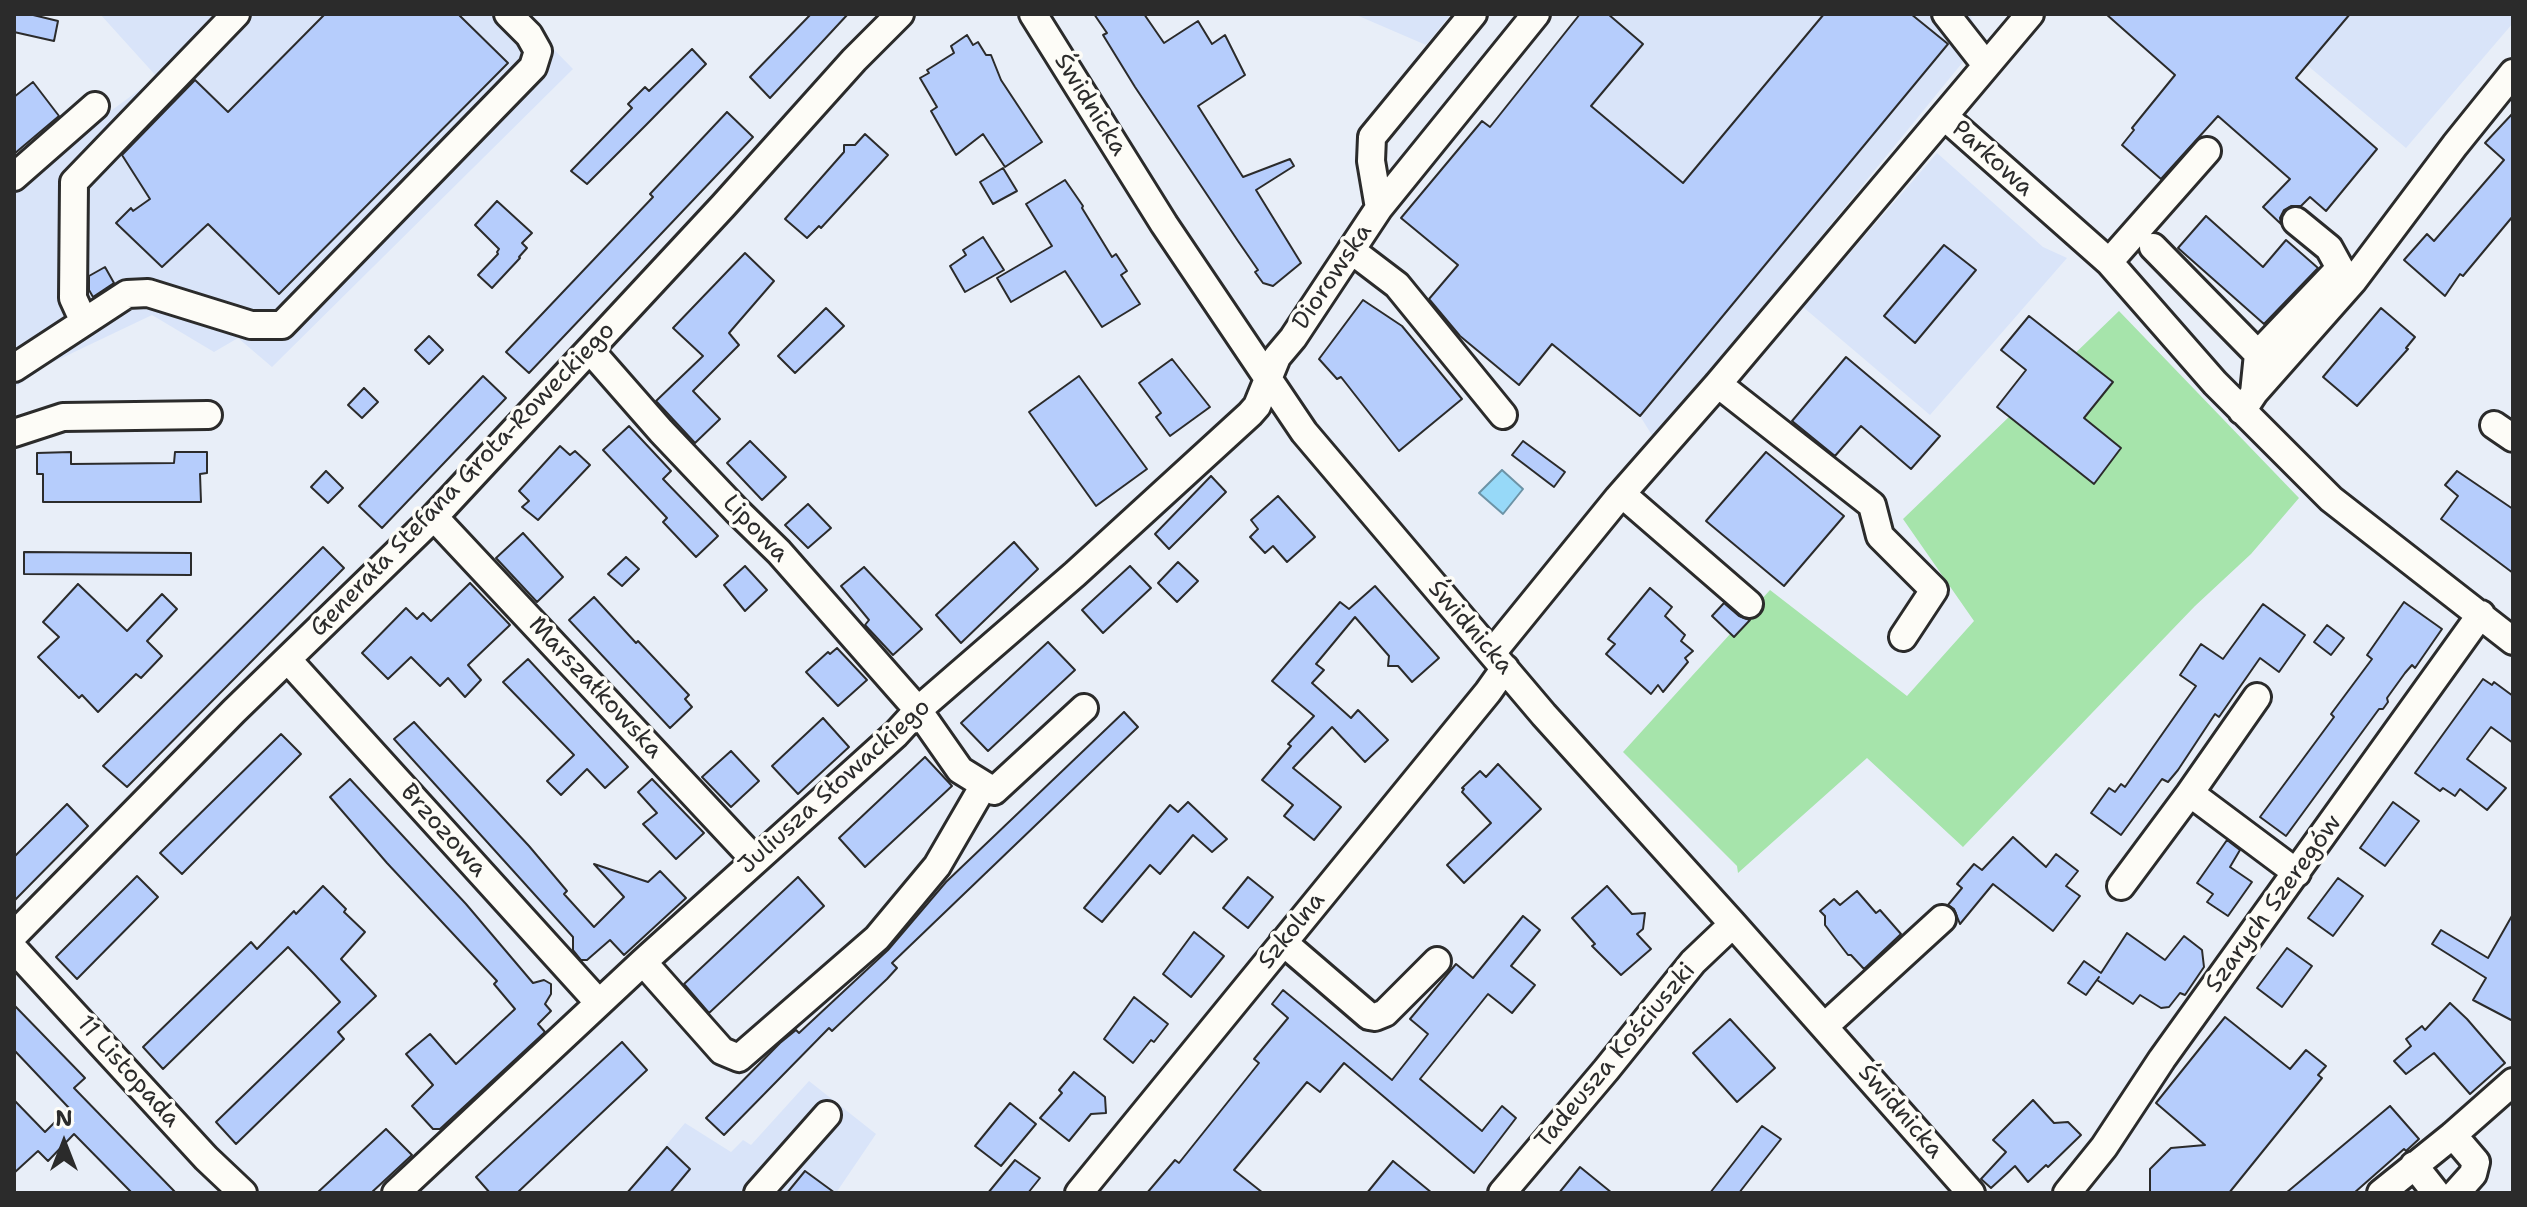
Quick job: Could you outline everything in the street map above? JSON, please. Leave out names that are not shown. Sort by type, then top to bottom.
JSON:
[{"type":"street","points":[[84,322],[73,298],[74,182],[236,14]]},
{"type":"street","points":[[14,368],[127,294],[148,293],[251,325],[282,325],[533,67],[538,51],[529,35],[508,14]]},
{"type":"street","name":"Generała Stefana Grota-Roweckiego","points":[[14,935],[234,711],[434,517],[854,60],[900,14]]},
{"type":"street","name":"Świdnicka","points":[[1033,14],[1164,224],[1304,432],[1498,661],[1971,1193]]},
{"type":"street","name":"Diorowska","points":[[1267,379],[1277,357],[1293,338],[1379,208],[1371,161],[1372,137],[1473,14]]},
{"type":"street","points":[[1379,208],[1536,14]]},
{"type":"street","points":[[1946,14],[1986,65]]},
{"type":"street","points":[[1944,116],[2030,14]]},
{"type":"street","points":[[2248,402],[2353,281],[2513,73]]},
{"type":"street","points":[[14,177],[95,106]]},
{"type":"street","name":"Parkowa","points":[[1498,661],[1622,494],[1944,116],[2109,262],[2215,383],[2248,402],[2331,499],[2513,641]]},
{"type":"street","points":[[2109,262],[2207,151]]},
{"type":"street","points":[[1371,161],[1382,169],[1407,171]]},
{"type":"street","points":[[2248,402],[2258,354],[2340,268],[2329,248],[2296,221]]},
{"type":"street","points":[[2153,247],[2258,354]]},
{"type":"street","points":[[1351,250],[1397,285],[1503,415]]},
{"type":"street","name":"Lipowa","points":[[590,350],[661,431],[779,552],[918,710],[960,770],[984,785]]},
{"type":"street","name":"Juliusza Słowackiego","points":[[396,1193],[643,962],[896,734],[918,710],[1075,574],[1236,428],[1257,406],[1267,379]]},
{"type":"street","points":[[1718,384],[1872,505],[1880,536],[1934,590],[1903,637]]},
{"type":"street","points":[[14,433],[63,417],[208,415]]},
{"type":"street","points":[[1622,494],[1749,604]]},
{"type":"street","name":"Marszałkowska","points":[[434,517],[755,860]]},
{"type":"street","name":"Szarych Szeregów","points":[[2067,1193],[2104,1147],[2162,1059],[2481,614]]},
{"type":"street","name":"Brzozowa","points":[[288,660],[599,1003]]},
{"type":"street","name":"Szkolna","points":[[1079,1193],[1283,942],[1498,661]]},
{"type":"street","points":[[2121,886],[2257,697]]},
{"type":"street","points":[[643,962],[722,1051],[739,1058],[877,938],[937,866],[984,785],[994,791],[1084,708]]},
{"type":"street","points":[[2190,793],[2297,873]]},
{"type":"street","points":[[1825,1026],[1942,919]]},
{"type":"street","name":"Tadeusza Kościuszki","points":[[1502,1193],[1693,962],[1733,924]]},
{"type":"street","points":[[1283,942],[1369,1016],[1375,1017],[1385,1013],[1437,961]]},
{"type":"street","name":"11 Listopada","points":[[14,949],[206,1158],[243,1193]]},
{"type":"street","points":[[2381,1193],[2513,1082]]},
{"type":"street","points":[[758,1193],[827,1115]]},
{"type":"street","points":[[2453,1135],[2476,1162],[2473,1174],[2456,1193]]},
{"type":"street","points":[[2414,1165],[2436,1193]]},
{"type":"shaded area","points":[[100,14],[519,14],[573,69],[272,367],[238,338],[214,352],[152,315],[47,365],[14,388],[14,182],[157,77]]},
{"type":"shaded area","points":[[1354,14],[1451,14],[1426,45]]},
{"type":"shaded area","points":[[1580,14],[1970,14],[1980,41],[1655,440],[1640,416],[1401,218],[1482,121],[1490,127]]},
{"type":"shaded area","points":[[2246,14],[2513,14],[2513,23],[2406,148]]},
{"type":"shaded area","points":[[1937,153],[2043,247],[2067,258],[1930,415],[1803,307]]},
{"type":"shaded area","points":[[809,1081],[876,1134],[836,1193],[626,1193],[685,1123],[731,1152],[743,1140],[751,1145]]},
{"type":"green space","points":[[2119,311],[2299,498],[2251,554],[2195,606],[1963,847],[1867,758],[1738,873],[1737,866],[1623,752],[1770,590],[1907,696],[1974,621],[1903,519]]},
{"type":"water","points":[[1502,470],[1523,489],[1503,514],[1479,493]]},
{"type":"building","points":[[14,14],[58,21],[54,41],[14,32]]},
{"type":"building","points":[[325,14],[458,14],[508,63],[279,294],[208,224],[162,267],[116,223],[131,208],[133,211],[150,199],[122,155],[195,80],[228,112]]},
{"type":"building","points":[[811,14],[848,14],[770,98],[750,77]]},
{"type":"building","points":[[1094,14],[1144,14],[1164,43],[1198,21],[1212,44],[1225,35],[1245,75],[1198,106],[1243,177],[1290,159],[1294,166],[1256,190],[1301,263],[1273,286],[1263,283],[1255,272],[1258,270],[1135,87],[1103,35],[1107,33]]},
{"type":"building","points":[[1580,14],[1608,14],[1643,44],[1591,106],[1683,183],[1824,14],[1911,14],[1948,44],[1640,416],[1552,344],[1519,385],[1460,336],[1429,299],[1458,265],[1401,218],[1482,121],[1490,127]]},
{"type":"building","points":[[2106,14],[2350,14],[2296,78],[2377,149],[2326,211],[2310,197],[2301,206],[2284,210],[2281,224],[2263,207],[2290,179],[2218,116],[2161,179],[2122,145],[2175,75]]},
{"type":"building","points":[[967,35],[973,45],[978,42],[986,55],[991,55],[1001,80],[1042,142],[1005,167],[983,134],[956,155],[931,111],[937,107],[920,78],[954,53],[951,46]]},
{"type":"building","points":[[692,49],[706,64],[646,125],[587,184],[571,171],[632,108],[628,104],[645,87],[649,91]]},
{"type":"building","points":[[33,82],[59,116],[14,154],[14,97]]},
{"type":"building","points":[[727,112],[753,137],[529,373],[506,352],[653,197],[650,194]]},
{"type":"building","points":[[2513,113],[2513,216],[2463,276],[2460,274],[2445,296],[2404,260],[2427,234],[2434,241],[2504,160],[2485,143]]},
{"type":"building","points":[[865,134],[888,155],[821,228],[819,226],[807,238],[785,219],[844,152],[844,145],[855,145]]},
{"type":"building","points":[[1003,168],[1017,191],[993,204],[980,182]]},
{"type":"building","points":[[1065,180],[1112,257],[1116,254],[1127,271],[1121,275],[1140,304],[1102,327],[1065,271],[1011,302],[997,278],[1052,246],[1026,204]]},
{"type":"building","points":[[497,201],[532,233],[522,243],[527,248],[520,258],[492,288],[478,275],[499,249],[475,225]]},
{"type":"building","points":[[2206,216],[2263,267],[2286,240],[2318,268],[2264,324],[2178,248]]},
{"type":"building","points":[[983,237],[1004,270],[965,292],[950,266],[966,255],[963,250]]},
{"type":"building","points":[[1944,245],[1976,270],[1915,343],[1884,316]]},
{"type":"building","points":[[745,253],[774,281],[729,333],[739,345],[693,391],[720,419],[695,443],[656,401],[703,356],[673,328]]},
{"type":"building","points":[[105,267],[114,283],[93,297],[89,290],[89,276]]},
{"type":"building","points":[[1363,300],[1402,326],[1462,399],[1399,451],[1341,377],[1337,379],[1319,359]]},
{"type":"building","points":[[826,308],[844,326],[795,373],[778,356]]},
{"type":"building","points":[[2381,308],[2415,337],[2357,406],[2323,377]]},
{"type":"building","points":[[2029,316],[2113,382],[2084,418],[2121,448],[2094,484],[1997,407],[2026,370],[2001,350]]},
{"type":"building","points":[[429,336],[443,350],[429,364],[415,350]]},
{"type":"building","points":[[1846,357],[1940,436],[1911,469],[1861,426],[1835,456],[1792,421]]},
{"type":"building","points":[[1172,359],[1210,407],[1170,436],[1156,417],[1161,413],[1139,383]]},
{"type":"building","points":[[483,376],[506,398],[382,528],[359,506]]},
{"type":"building","points":[[1079,376],[1147,469],[1096,506],[1029,412]]},
{"type":"building","points":[[364,388],[378,402],[362,418],[348,405]]},
{"type":"building","points":[[629,426],[671,471],[663,479],[718,536],[696,557],[663,522],[667,518],[603,450]]},
{"type":"building","points":[[750,441],[786,477],[762,500],[727,463]]},
{"type":"building","points":[[1523,441],[1565,472],[1554,487],[1512,455]]},
{"type":"building","points":[[560,446],[570,455],[575,451],[590,465],[538,520],[522,507],[529,501],[519,491]]},
{"type":"building","points":[[71,452],[71,464],[174,463],[175,452],[207,452],[207,473],[200,474],[201,502],[43,502],[43,474],[37,474],[37,453]]},
{"type":"building","points":[[1766,452],[1844,516],[1784,586],[1706,521]]},
{"type":"building","points":[[326,471],[343,488],[328,503],[311,487]]},
{"type":"building","points":[[2457,471],[2513,509],[2513,573],[2441,519],[2458,496],[2445,485]]},
{"type":"building","points":[[1211,476],[1226,492],[1169,549],[1155,534]]},
{"type":"building","points":[[1278,496],[1315,537],[1287,562],[1273,546],[1265,553],[1250,537],[1258,529],[1251,520]]},
{"type":"building","points":[[808,504],[831,528],[808,548],[785,525]]},
{"type":"building","points":[[523,533],[563,577],[537,602],[496,558]]},
{"type":"building","points":[[1014,542],[1038,569],[961,643],[936,615]]},
{"type":"building","points":[[323,547],[344,568],[127,787],[103,766]]},
{"type":"building","points":[[24,552],[191,553],[191,575],[24,574]]},
{"type":"building","points":[[626,557],[639,569],[622,586],[608,574]]},
{"type":"building","points":[[1178,562],[1198,581],[1177,602],[1158,583]]},
{"type":"building","points":[[745,566],[767,590],[745,611],[724,585]]},
{"type":"building","points":[[1130,566],[1151,588],[1103,633],[1082,610]]},
{"type":"building","points":[[864,567],[922,629],[893,655],[865,625],[869,620],[841,586]]},
{"type":"building","points":[[470,583],[510,625],[468,665],[481,680],[465,697],[448,678],[440,686],[411,657],[388,679],[362,653],[406,608],[417,619],[423,613],[431,621]]},
{"type":"building","points":[[78,584],[127,631],[162,594],[177,609],[147,641],[162,656],[141,678],[136,674],[98,712],[82,695],[79,698],[38,657],[59,637],[43,622]]},
{"type":"building","points":[[1375,586],[1439,658],[1412,682],[1398,666],[1388,666],[1389,656],[1355,617],[1316,664],[1324,670],[1312,683],[1351,718],[1358,710],[1388,740],[1365,762],[1332,727],[1293,768],[1341,807],[1314,840],[1284,816],[1293,805],[1262,780],[1291,746],[1288,744],[1314,716],[1272,681],[1340,602],[1349,609]]},
{"type":"building","points":[[1650,588],[1672,607],[1665,616],[1685,635],[1681,641],[1693,651],[1685,658],[1688,662],[1663,692],[1658,685],[1651,694],[1606,654],[1615,644],[1608,639]]},
{"type":"building","points":[[594,597],[689,695],[685,699],[692,707],[670,728],[569,620]]},
{"type":"building","points":[[2404,602],[2442,629],[2415,668],[2412,665],[2405,673],[2383,709],[2379,709],[2286,836],[2260,817],[2334,717],[2331,714],[2372,659],[2367,655]]},
{"type":"building","points":[[1724,603],[1739,616],[1750,620],[1734,637],[1712,616]]},
{"type":"building","points":[[2263,604],[2305,635],[2279,672],[2260,658],[2219,717],[2215,714],[2178,770],[2168,782],[2162,779],[2121,835],[2091,813],[2109,788],[2115,792],[2121,784],[2125,787],[2196,686],[2180,675],[2201,644],[2223,659]]},
{"type":"building","points":[[2327,625],[2344,638],[2331,655],[2314,642]]},
{"type":"building","points":[[1048,642],[1075,670],[988,751],[961,723]]},
{"type":"building","points":[[837,648],[867,680],[838,706],[806,672]]},
{"type":"building","points":[[528,659],[628,767],[605,788],[587,769],[561,795],[547,781],[574,755],[503,682]]},
{"type":"building","points":[[2483,679],[2492,685],[2494,682],[2513,696],[2513,743],[2491,727],[2467,759],[2506,788],[2487,810],[2460,789],[2455,796],[2443,788],[2440,791],[2415,773]]},
{"type":"building","points":[[1124,712],[1138,727],[892,963],[897,968],[887,979],[832,1031],[829,1028],[724,1135],[706,1118],[780,1043],[796,1030],[799,1033],[888,950],[946,882]]},
{"type":"building","points":[[823,718],[849,747],[798,794],[772,766]]},
{"type":"building","points":[[414,722],[529,846],[567,891],[564,894],[594,927],[624,897],[594,864],[648,882],[660,871],[686,898],[624,955],[610,940],[587,960],[581,960],[573,950],[573,937],[394,739]]},
{"type":"building","points":[[281,734],[301,754],[182,874],[160,853]]},
{"type":"building","points":[[731,751],[759,781],[731,807],[702,777]]},
{"type":"building","points":[[925,757],[952,786],[865,867],[839,838]]},
{"type":"building","points":[[1498,764],[1541,809],[1464,883],[1447,865],[1491,823],[1462,792],[1462,788],[1480,771],[1486,777]]},
{"type":"building","points":[[350,779],[466,904],[533,983],[544,980],[551,984],[551,994],[545,1004],[551,1011],[538,1024],[545,1032],[440,1129],[433,1129],[412,1106],[433,1085],[406,1054],[430,1034],[456,1064],[515,1009],[494,984],[497,981],[330,797]]},
{"type":"building","points":[[652,779],[704,833],[676,859],[643,824],[657,813],[638,792]]},
{"type":"building","points":[[1188,802],[1227,839],[1212,852],[1193,835],[1160,874],[1150,865],[1102,922],[1084,908],[1170,805],[1178,812]]},
{"type":"building","points":[[2393,802],[2419,821],[2385,866],[2360,848]]},
{"type":"building","points":[[67,804],[88,826],[14,901],[14,857]]},
{"type":"building","points":[[2013,837],[2046,867],[2056,854],[2078,871],[2066,886],[2080,896],[2053,931],[1993,884],[1960,924],[1954,909],[1948,905],[1962,888],[1957,884],[1974,864],[1982,870]]},
{"type":"building","points":[[2227,840],[2240,850],[2230,867],[2252,882],[2228,916],[2207,902],[2213,894],[2197,883]]},
{"type":"building","points":[[137,876],[158,897],[77,979],[56,957]]},
{"type":"building","points":[[798,877],[824,906],[709,1013],[684,984]]},
{"type":"building","points":[[1248,877],[1273,897],[1248,928],[1223,908]]},
{"type":"building","points":[[2338,878],[2363,896],[2333,936],[2308,918]]},
{"type":"building","points":[[323,886],[365,932],[341,959],[376,996],[338,1032],[344,1039],[236,1144],[216,1122],[340,1002],[314,974],[288,947],[163,1069],[143,1047],[251,942],[257,949]]},
{"type":"building","points":[[1607,886],[1632,914],[1645,913],[1643,929],[1637,934],[1651,949],[1621,975],[1592,946],[1595,944],[1572,918]]},
{"type":"building","points":[[1857,891],[1876,913],[1880,910],[1901,934],[1864,969],[1848,955],[1825,925],[1825,916],[1820,911],[1834,899],[1840,905]]},
{"type":"building","points":[[2513,914],[2513,1021],[2473,1000],[2486,978],[2432,944],[2441,930],[2488,958]]},
{"type":"building","points":[[1523,916],[1540,930],[1511,966],[1535,985],[1512,1013],[1488,994],[1420,1079],[1482,1131],[1502,1106],[1516,1118],[1474,1173],[1344,1063],[1320,1092],[1307,1082],[1234,1170],[1263,1193],[1147,1193],[1175,1160],[1179,1163],[1259,1063],[1254,1059],[1288,1018],[1272,1004],[1283,990],[1392,1080],[1428,1034],[1410,1019],[1456,964],[1473,978]]},
{"type":"building","points":[[1194,932],[1224,956],[1191,997],[1163,974]]},
{"type":"building","points":[[2127,933],[2165,960],[2184,936],[2202,950],[2204,967],[2185,995],[2180,993],[2169,1007],[2161,1008],[2140,995],[2133,1004],[2097,980],[2099,977],[2086,995],[2068,983],[2084,961],[2101,973]]},
{"type":"building","points":[[2287,948],[2312,966],[2282,1007],[2257,988]]},
{"type":"building","points":[[1134,997],[1168,1024],[1133,1063],[1104,1039]]},
{"type":"building","points":[[2450,1003],[2505,1063],[2470,1094],[2434,1053],[2406,1074],[2394,1061],[2411,1046],[2406,1039],[2422,1026],[2425,1030]]},
{"type":"building","points":[[14,1005],[85,1078],[74,1088],[176,1193],[132,1193],[74,1134],[48,1161],[38,1151],[14,1173],[14,1100],[45,1132],[69,1108],[14,1050]]},
{"type":"building","points":[[2225,1017],[2290,1069],[2306,1050],[2326,1066],[2318,1075],[2322,1078],[2229,1193],[2150,1193],[2150,1169],[2171,1148],[2205,1145],[2156,1103]]},
{"type":"building","points":[[1730,1019],[1775,1068],[1737,1102],[1693,1053]]},
{"type":"building","points":[[622,1042],[647,1070],[517,1193],[490,1193],[476,1177]]},
{"type":"building","points":[[1074,1072],[1105,1097],[1106,1113],[1091,1114],[1069,1141],[1040,1118],[1062,1093],[1059,1090]]},
{"type":"building","points":[[2033,1100],[2054,1123],[2068,1122],[2081,1135],[2028,1182],[2015,1166],[1991,1188],[1981,1179],[2006,1152],[1993,1140]]},
{"type":"building","points":[[1010,1103],[1036,1124],[1001,1166],[975,1146]]},
{"type":"building","points":[[2390,1106],[2419,1139],[2406,1151],[2404,1149],[2354,1193],[2286,1193]]},
{"type":"building","points":[[1762,1126],[1781,1139],[1739,1193],[1710,1193]]},
{"type":"building","points":[[386,1129],[412,1155],[371,1193],[317,1193]]},
{"type":"building","points":[[667,1147],[690,1169],[670,1193],[627,1193]]},
{"type":"building","points":[[1015,1160],[1040,1178],[1028,1193],[988,1193]]},
{"type":"building","points":[[1393,1161],[1410,1175],[1432,1193],[1367,1193]]},
{"type":"building","points":[[1580,1167],[1612,1193],[1559,1193]]},
{"type":"building","points":[[805,1171],[835,1193],[787,1193]]}]
